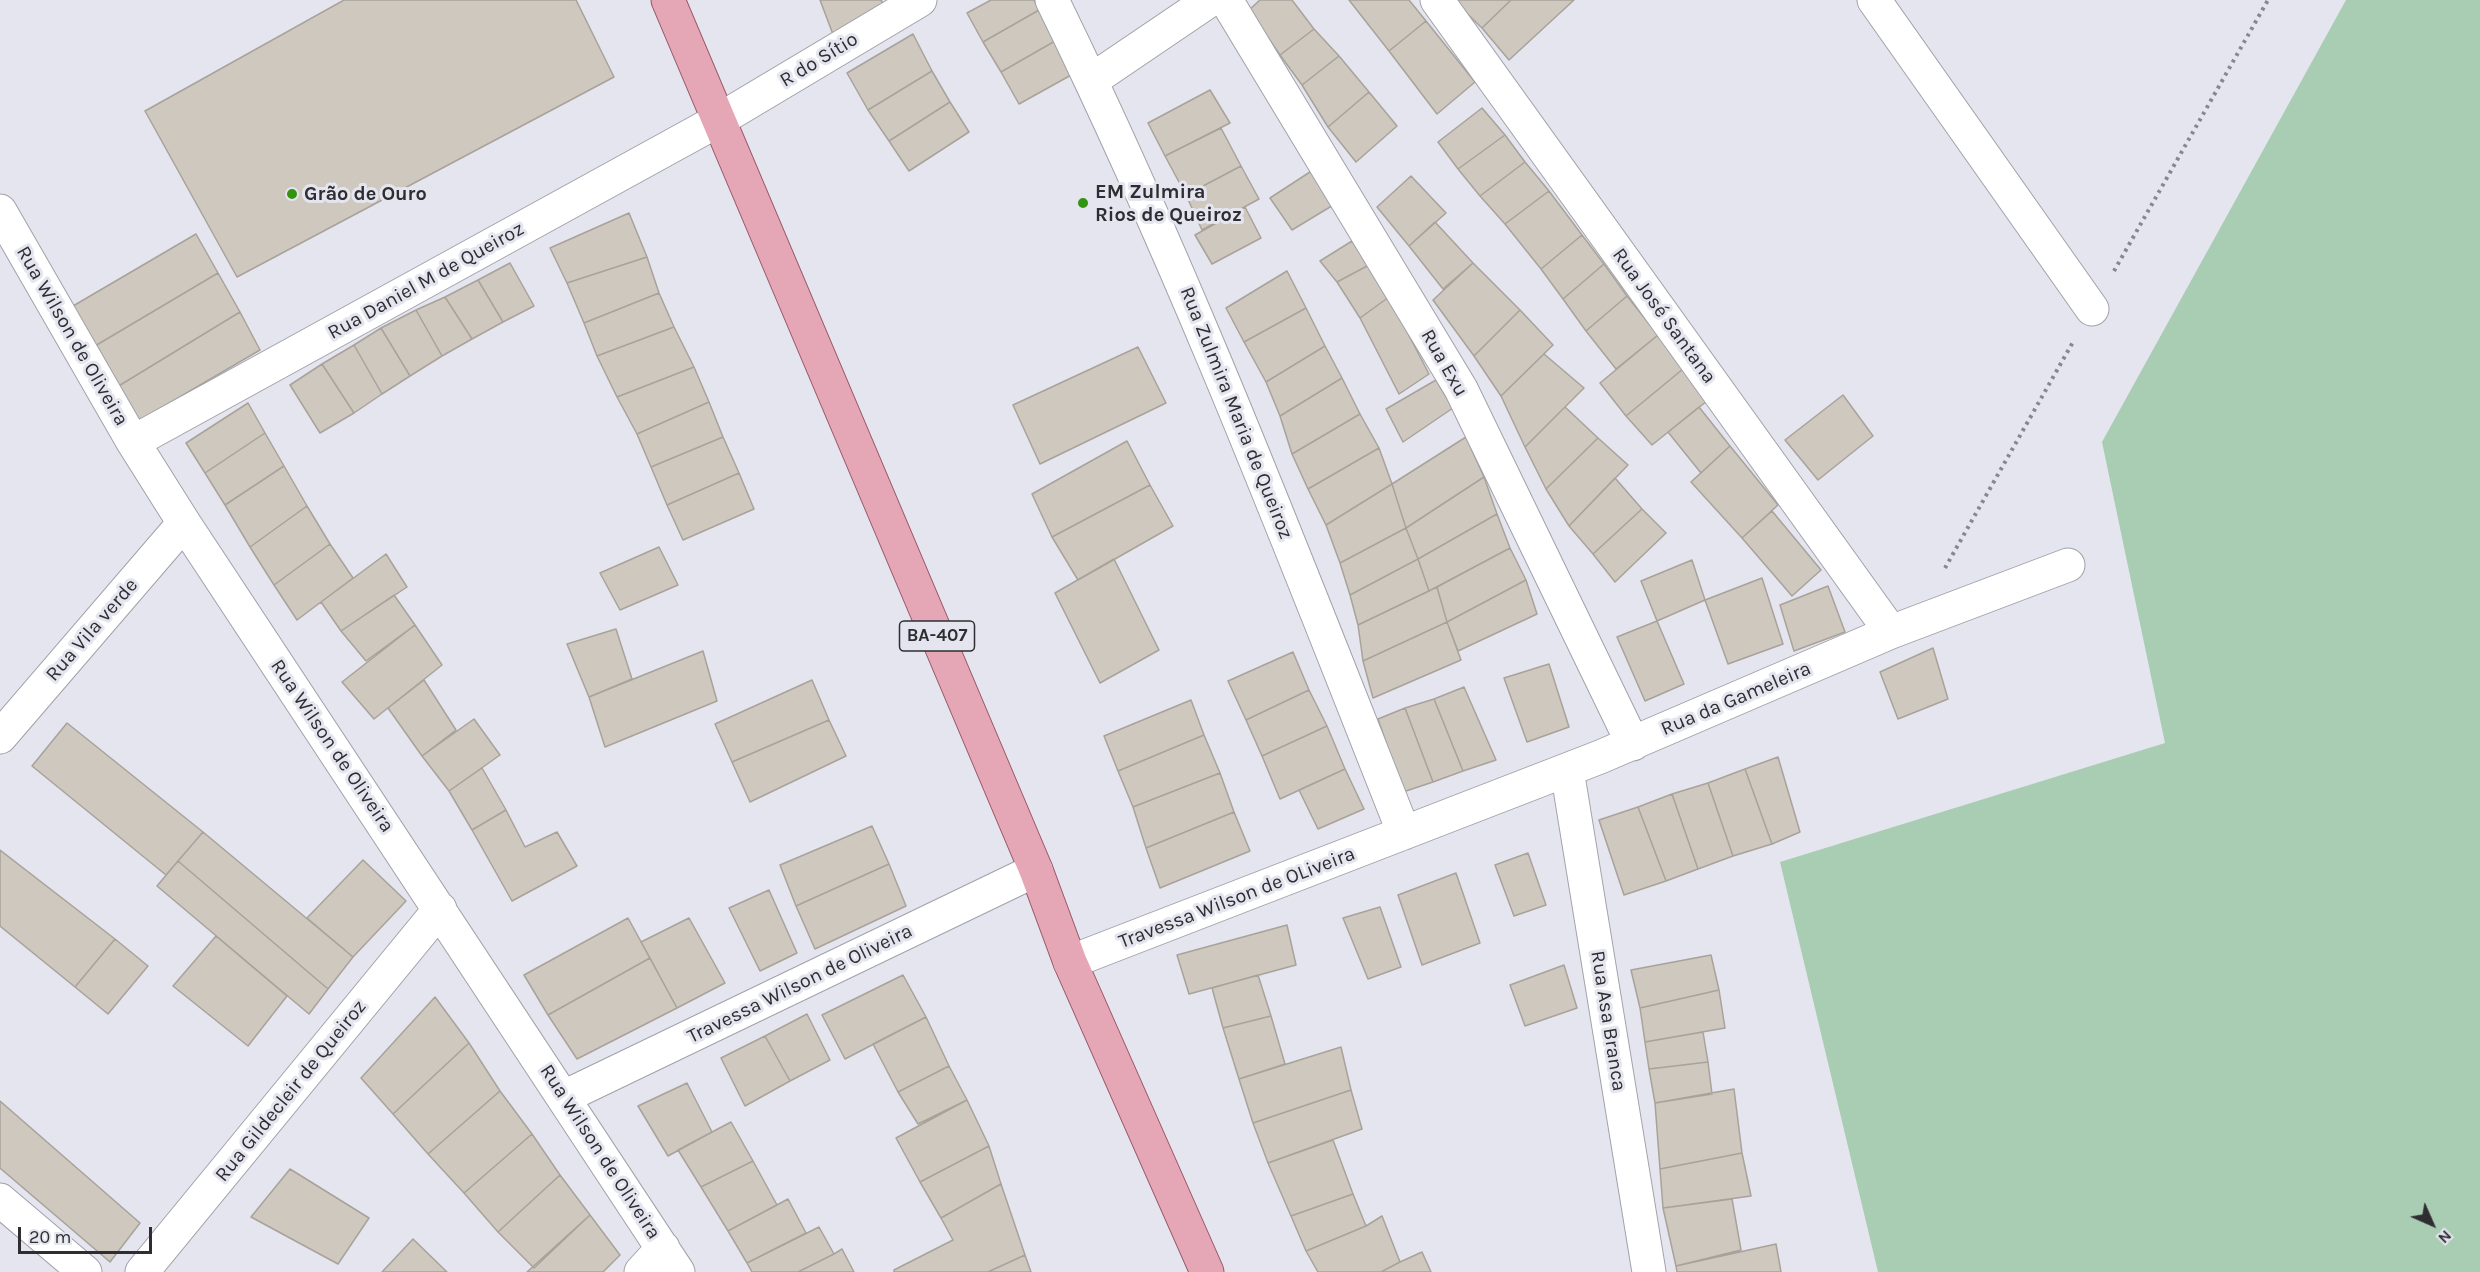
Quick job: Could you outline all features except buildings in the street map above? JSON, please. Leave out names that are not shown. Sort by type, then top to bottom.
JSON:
[{"type":"main road","name":"BA-407","points":[[668,0],[1036,870],[1070,962],[1207,1272]]},
{"type":"street","name":"R do Sítio","points":[[719,120],[920,0]]},
{"type":"street","name":"Rua Zulmira Maria de Queiroz","points":[[1052,0],[1092,80],[1174,263],[1404,833]]},
{"type":"street","points":[[1092,80],[1210,0]]},
{"type":"street","name":"Rua Exu","points":[[1226,0],[1461,389],[1633,744]]},
{"type":"street","name":"Rua José Santana","points":[[1437,0],[1891,632]]},
{"type":"street","points":[[1874,0],[2092,309]]},
{"type":"street","name":"Rua Daniel M de Queiroz","points":[[134,442],[719,120]]},
{"type":"street","name":"Rua Wilson de Oliveira","points":[[0,212],[184,523],[671,1260]]},
{"type":"street","name":"Rua Vila verde","points":[[0,737],[184,523]]},
{"type":"street","name":"Rua da Gameleira","points":[[1404,833],[1633,744],[1891,632],[2068,565]]},
{"type":"street","name":"Rua Asa Branca","points":[[1567,770],[1649,1272]]},
{"type":"street","name":"Travessa Wilson de OLiveira","points":[[1070,962],[1404,833]]},
{"type":"street","name":"Travessa Wilson de Oliveira","points":[[564,1097],[1036,870]]},
{"type":"street","name":"Rua Gildecleir de Queiroz","points":[[142,1272],[440,909]]},
{"type":"street","points":[[0,1200],[85,1272]]},
{"type":"street","points":[[641,1272],[671,1260]]},
{"type":"green space","points":[[2346,0],[2480,0],[2480,1272],[1878,1272],[1780,862],[2165,743],[2102,442]]},
{"type":"place","name":"Grão de Ouro","points":[[292,194]]},
{"type":"place","name":"EM Zulmira Rios de Queiroz","points":[[1083,203]]}]
